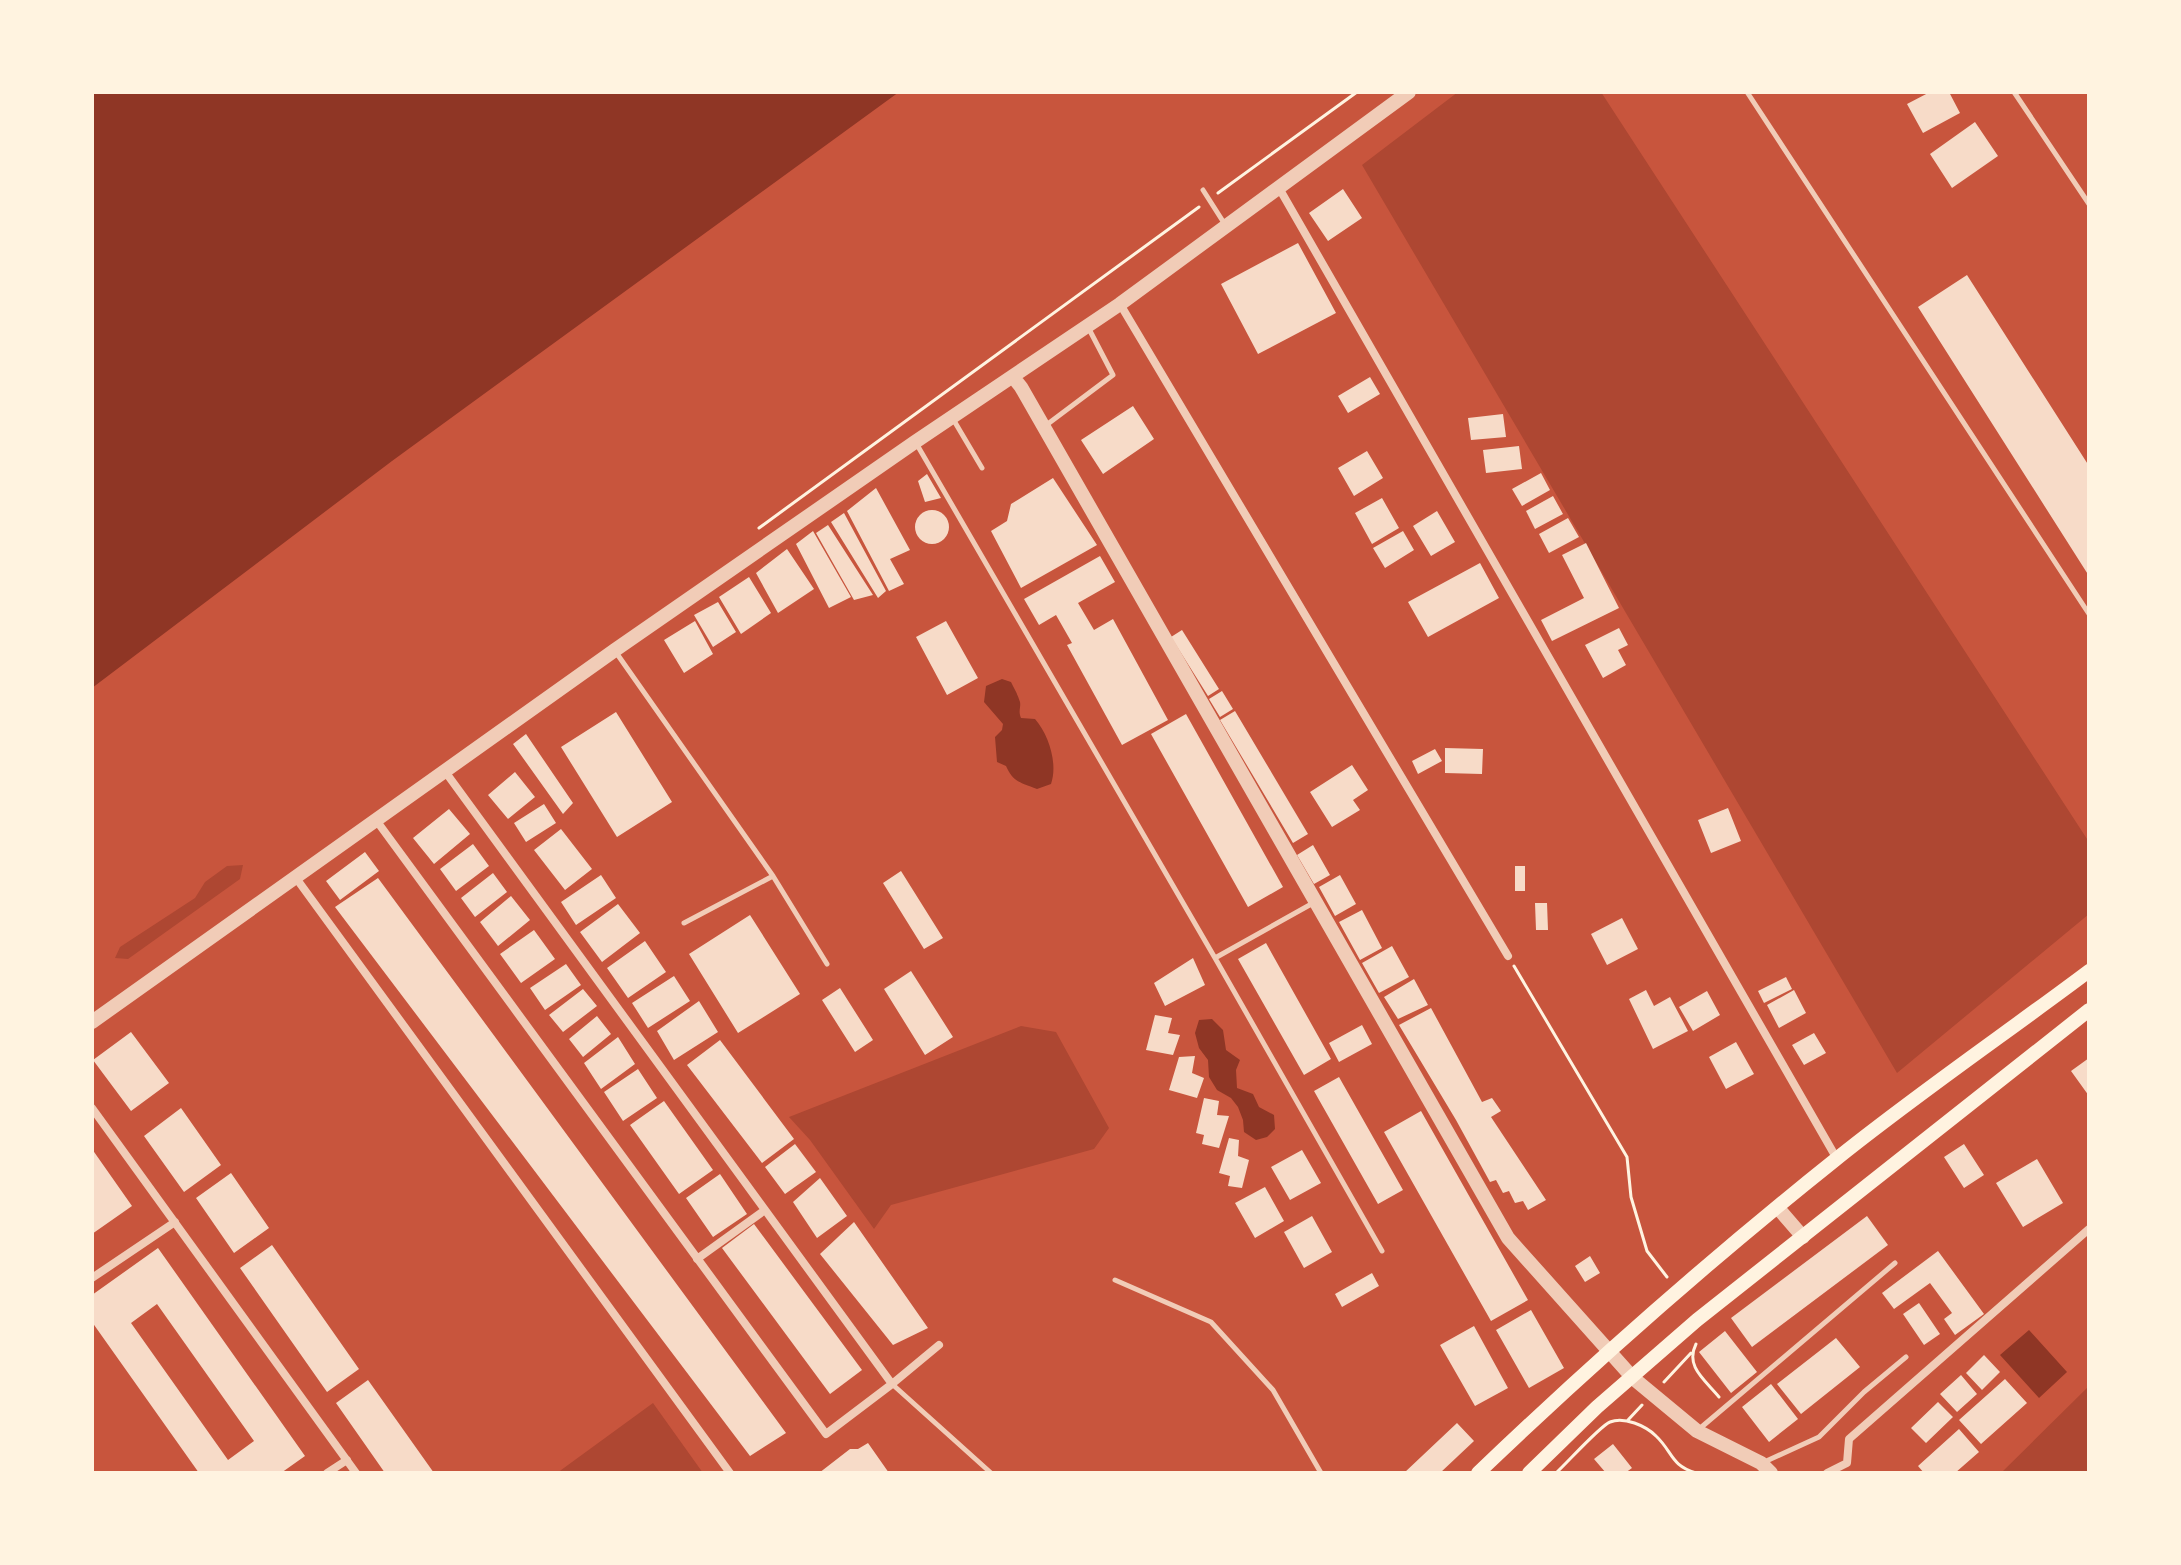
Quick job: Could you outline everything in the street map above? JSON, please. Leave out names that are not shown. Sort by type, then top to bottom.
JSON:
[{"type":"main road","points":[[1478,1473],[1572,1383],[1837,1159],[2089,971]]},
{"type":"main road","points":[[1529,1473],[1597,1407],[1697,1320],[2089,1010]]},
{"type":"street","points":[[92,1022],[615,650],[1120,304],[1409,92]]},
{"type":"street","points":[[1279,188],[1837,1159]]},
{"type":"street","points":[[1120,304],[1508,956]]},
{"type":"street","points":[[1013,377],[1508,1238],[1633,1378],[1697,1431],[1766,1468]]},
{"type":"street","points":[[444,770],[892,1384]]},
{"type":"street","points":[[376,820],[826,1434],[939,1345]]},
{"type":"street","points":[[296,878],[730,1473]]},
{"type":"street","points":[[92,1108],[356,1473]]},
{"type":"street","points":[[1778,1208],[1803,1237]]},
{"type":"street","points":[[697,1259],[765,1210]]},
{"type":"street","points":[[92,1278],[175,1222]]},
{"type":"street","points":[[1827,1473],[1847,1463],[1849,1439],[2089,1229]]},
{"type":"street","points":[[327,1473],[347,1460]]},
{"type":"lane","points":[[1747,92],[2089,614]]},
{"type":"lane","points":[[2014,92],[2089,204]]},
{"type":"lane","points":[[1203,190],[1226,227]]},
{"type":"lane","points":[[1044,427],[1113,375],[1087,327]]},
{"type":"lane","points":[[952,418],[982,468]]},
{"type":"lane","points":[[915,442],[1382,1251]]},
{"type":"lane","points":[[615,650],[773,876],[827,964]]},
{"type":"lane","points":[[684,923],[773,876]]},
{"type":"lane","points":[[1215,958],[1315,901]]},
{"type":"lane","points":[[1697,1431],[1895,1263]]},
{"type":"lane","points":[[1115,1280],[1211,1322],[1273,1390],[1321,1473]]},
{"type":"lane","points":[[1766,1468],[1819,1437],[1864,1392],[1906,1357]]},
{"type":"lane","points":[[892,1384],[991,1473]]},
{"type":"path","points":[[760,528],[1357,92]]},
{"type":"path","points":[[1508,956],[1627,1157],[1631,1197],[1647,1251],[1678,1291]]},
{"type":"path","points":[[1556,1473],[1608,1422],[1621,1419],[1656,1435],[1681,1468],[1696,1473]]},
{"type":"shaded area","points":[[92,92],[899,92],[392,461],[92,688]]},
{"type":"shaded area","points":[[1458,92],[1601,92],[2089,842],[2089,914],[1897,1073],[1362,165]]},
{"type":"shaded area","points":[[1002,679],[1011,682],[1016,692],[1021,718],[1035,719],[1044,733],[1053,759],[1051,784],[1037,789],[1026,785],[1015,779],[1006,766],[997,762],[995,737],[1003,724],[984,702],[986,686]]},
{"type":"shaded area","points":[[243,865],[240,879],[128,959],[115,958],[120,947],[195,898],[205,882],[227,866]]},
{"type":"shaded area","points":[[1212,1019],[1223,1030],[1226,1050],[1240,1060],[1236,1070],[1237,1088],[1253,1094],[1259,1107],[1274,1115],[1275,1129],[1267,1137],[1256,1140],[1244,1132],[1238,1107],[1231,1098],[1217,1090],[1209,1077],[1208,1060],[1199,1048],[1195,1033],[1199,1020]]},
{"type":"shaded area","points":[[1021,1026],[1056,1032],[1109,1128],[1094,1149],[891,1205],[874,1229],[810,1140],[789,1117]]},
{"type":"shaded area","points":[[2029,1330],[2067,1372],[2039,1398],[2000,1355]]},
{"type":"shaded area","points":[[2089,1386],[2089,1473],[2001,1473]]},
{"type":"shaded area","points":[[653,1403],[703,1473],[557,1473]]},
{"type":"building","points":[[1930,92],[1949,92],[1960,113],[1923,133],[1907,104]]},
{"type":"building","points":[[1975,122],[1998,156],[1952,188],[1930,154]]},
{"type":"building","points":[[1343,189],[1362,218],[1328,241],[1309,213]]},
{"type":"building","points":[[1298,243],[1336,313],[1258,354],[1221,284]]},
{"type":"building","points":[[1967,275],[2089,466],[2089,576],[1918,307]]},
{"type":"building","points":[[1370,377],[1380,394],[1348,413],[1338,396]]},
{"type":"building","points":[[1133,406],[1154,439],[1103,474],[1081,440]]},
{"type":"building","points":[[1503,414],[1506,437],[1471,440],[1468,418]]},
{"type":"building","points":[[1519,446],[1522,469],[1486,473],[1483,450]]},
{"type":"building","points":[[1367,451],[1383,478],[1354,496],[1338,468]]},
{"type":"building","points":[[1541,473],[1550,490],[1522,506],[1512,489]]},
{"type":"building","points":[[927,474],[941,498],[925,502],[918,481]]},
{"type":"building","points":[[1053,478],[1097,545],[1021,588],[991,531],[1007,521],[1011,504]]},
{"type":"building","points":[[876,488],[910,550],[890,559],[904,584],[889,591],[847,511]]},
{"type":"building","points":[[1553,496],[1563,514],[1535,529],[1526,511]]},
{"type":"building","points":[[1382,498],[1399,528],[1372,544],[1355,513]]},
{"type":"building","points":[[932,510],[944,515],[949,527],[944,539],[932,544],[920,539],[915,527],[920,515]]},
{"type":"building","points":[[1437,511],[1455,542],[1431,556],[1413,526]]},
{"type":"building","points":[[844,513],[886,591],[878,598],[831,522]]},
{"type":"building","points":[[1568,518],[1579,537],[1549,553],[1539,534]]},
{"type":"building","points":[[828,525],[873,595],[854,600],[816,533]]},
{"type":"building","points":[[813,531],[851,597],[829,608],[796,544]]},
{"type":"building","points":[[1403,531],[1414,550],[1385,568],[1373,548]]},
{"type":"building","points":[[1586,543],[1619,608],[1552,641],[1541,620],[1584,598],[1562,555]]},
{"type":"building","points":[[787,549],[814,589],[778,613],[756,573]]},
{"type":"building","points":[[1100,556],[1115,582],[1078,603],[1094,630],[1113,619],[1168,720],[1122,745],[1067,645],[1072,643],[1056,615],[1039,625],[1024,599]]},
{"type":"building","points":[[1480,563],[1499,598],[1428,637],[1408,602]]},
{"type":"building","points":[[749,577],[771,613],[741,634],[719,597]]},
{"type":"building","points":[[718,602],[736,632],[713,647],[694,615]]},
{"type":"building","points":[[695,621],[713,654],[684,673],[664,640]]},
{"type":"building","points":[[946,621],[978,678],[947,695],[916,637]]},
{"type":"building","points":[[1619,628],[1628,645],[1618,650],[1626,665],[1603,678],[1585,645]]},
{"type":"building","points":[[1182,630],[1219,689],[1208,696],[1171,637]]},
{"type":"building","points":[[1222,691],[1233,709],[1220,717],[1209,699]]},
{"type":"building","points":[[1235,711],[1308,834],[1293,843],[1220,720]]},
{"type":"building","points":[[616,712],[672,802],[617,837],[561,747]]},
{"type":"building","points":[[1186,714],[1283,887],[1248,907],[1151,734]]},
{"type":"building","points":[[526,734],[573,803],[563,814],[513,744]]},
{"type":"building","points":[[1445,748],[1483,749],[1482,774],[1445,773]]},
{"type":"building","points":[[1435,749],[1442,761],[1418,774],[1412,761]]},
{"type":"building","points":[[1352,765],[1368,790],[1353,800],[1360,810],[1332,827],[1310,792]]},
{"type":"building","points":[[515,772],[535,797],[508,819],[488,795]]},
{"type":"building","points":[[544,804],[556,823],[526,842],[514,823]]},
{"type":"building","points":[[1728,808],[1741,841],[1711,853],[1698,820]]},
{"type":"building","points":[[449,809],[470,834],[434,864],[413,838]]},
{"type":"building","points":[[561,829],[592,869],[565,890],[534,850]]},
{"type":"building","points":[[473,844],[489,866],[456,891],[440,869]]},
{"type":"building","points":[[1313,845],[1330,875],[1314,884],[1297,855]]},
{"type":"building","points":[[365,852],[379,871],[340,900],[326,881]]},
{"type":"building","points":[[1515,866],[1525,866],[1525,891],[1515,891]]},
{"type":"building","points":[[901,871],[943,938],[924,949],[883,883]]},
{"type":"building","points":[[493,873],[507,892],[475,917],[461,898]]},
{"type":"building","points":[[601,875],[616,898],[576,925],[561,902]]},
{"type":"building","points":[[1340,875],[1356,904],[1335,916],[1319,887]]},
{"type":"building","points":[[378,878],[786,1433],[750,1456],[335,907]]},
{"type":"building","points":[[511,896],[530,920],[498,946],[480,922]]},
{"type":"building","points":[[1535,903],[1547,903],[1548,930],[1536,930]]},
{"type":"building","points":[[618,904],[640,933],[602,962],[580,932]]},
{"type":"building","points":[[1362,910],[1382,948],[1360,960],[1339,922]]},
{"type":"building","points":[[750,915],[800,994],[738,1033],[689,954]]},
{"type":"building","points":[[1622,918],[1638,949],[1607,965],[1591,934]]},
{"type":"building","points":[[534,930],[555,959],[521,983],[500,954]]},
{"type":"building","points":[[645,941],[666,972],[628,998],[607,968]]},
{"type":"building","points":[[1266,943],[1331,1059],[1304,1075],[1238,959]]},
{"type":"building","points":[[1392,946],[1409,977],[1379,993],[1362,963]]},
{"type":"building","points":[[1193,958],[1205,985],[1165,1006],[1154,983]]},
{"type":"building","points":[[566,964],[581,985],[545,1010],[530,988]]},
{"type":"building","points":[[911,971],[953,1037],[925,1055],[884,989]]},
{"type":"building","points":[[674,976],[690,1001],[648,1028],[632,1003]]},
{"type":"building","points":[[1786,977],[1792,989],[1764,1003],[1758,991]]},
{"type":"building","points":[[1414,979],[1428,1005],[1398,1019],[1384,997]]},
{"type":"building","points":[[840,988],[873,1040],[855,1052],[822,1000]]},
{"type":"building","points":[[583,989],[597,1006],[563,1032],[549,1015]]},
{"type":"building","points":[[1646,990],[1654,1006],[1670,997],[1688,1031],[1653,1049],[1629,999]]},
{"type":"building","points":[[1794,990],[1806,1013],[1779,1028],[1767,1005]]},
{"type":"building","points":[[1707,991],[1720,1015],[1693,1031],[1679,1007]]},
{"type":"building","points":[[699,1001],[718,1032],[674,1060],[657,1031]]},
{"type":"building","points":[[1431,1008],[1482,1102],[1492,1098],[1501,1111],[1491,1117],[1546,1200],[1528,1210],[1523,1201],[1515,1203],[1509,1191],[1503,1193],[1496,1180],[1490,1182],[1399,1025]]},
{"type":"building","points":[[1155,1015],[1172,1018],[1168,1033],[1180,1035],[1173,1055],[1146,1050]]},
{"type":"building","points":[[597,1016],[611,1034],[583,1057],[569,1039]]},
{"type":"building","points":[[1362,1025],[1372,1044],[1339,1062],[1329,1043]]},
{"type":"building","points":[[131,1032],[169,1083],[131,1111],[93,1060]]},
{"type":"building","points":[[1814,1033],[1826,1053],[1804,1065],[1792,1045]]},
{"type":"building","points":[[618,1037],[635,1064],[601,1089],[584,1063]]},
{"type":"building","points":[[720,1040],[794,1139],[762,1163],[687,1065]]},
{"type":"building","points":[[1736,1042],[1754,1074],[1726,1089],[1709,1057]]},
{"type":"building","points":[[1195,1056],[1192,1073],[1204,1078],[1197,1098],[1169,1090],[1179,1057]]},
{"type":"building","points":[[2089,1058],[2089,1096],[2071,1071]]},
{"type":"building","points":[[638,1069],[657,1098],[623,1121],[604,1092]]},
{"type":"building","points":[[1339,1077],[1403,1190],[1378,1204],[1314,1091]]},
{"type":"building","points":[[1204,1098],[1219,1101],[1217,1115],[1229,1116],[1219,1148],[1202,1144],[1204,1135],[1196,1133]]},
{"type":"building","points":[[664,1101],[713,1170],[679,1194],[630,1125]]},
{"type":"building","points":[[181,1108],[221,1165],[184,1192],[144,1136]]},
{"type":"building","points":[[1421,1111],[1528,1300],[1491,1321],[1384,1132]]},
{"type":"building","points":[[1229,1138],[1239,1140],[1238,1156],[1249,1160],[1242,1188],[1228,1186],[1230,1176],[1219,1173]]},
{"type":"building","points":[[795,1144],[816,1172],[785,1194],[765,1167]]},
{"type":"building","points":[[1964,1144],[1984,1175],[1964,1188],[1944,1157]]},
{"type":"building","points":[[92,1149],[132,1206],[92,1234]]},
{"type":"building","points":[[1302,1150],[1321,1183],[1290,1200],[1271,1167]]},
{"type":"building","points":[[2037,1159],[2063,1203],[2023,1227],[1996,1183]]},
{"type":"building","points":[[231,1173],[269,1228],[234,1253],[196,1198]]},
{"type":"building","points":[[720,1174],[747,1214],[713,1237],[686,1198]]},
{"type":"building","points":[[820,1178],[847,1216],[817,1238],[793,1202]]},
{"type":"building","points":[[1265,1187],[1284,1221],[1255,1238],[1235,1203]]},
{"type":"building","points":[[1312,1216],[1332,1252],[1304,1268],[1284,1232]]},
{"type":"building","points":[[1867,1216],[1888,1245],[1752,1347],[1731,1318]]},
{"type":"building","points":[[854,1222],[928,1328],[893,1345],[820,1254]]},
{"type":"building","points":[[754,1224],[862,1370],[830,1394],[722,1248]]},
{"type":"building","points":[[272,1245],[359,1369],[327,1392],[240,1268]]},
{"type":"building","points":[[158,1248],[305,1456],[281,1473],[199,1473],[92,1322],[92,1295]],"holes":[[[157,1304],[254,1441],[228,1460],[131,1323]]]},
{"type":"building","points":[[1938,1251],[1984,1314],[1955,1335],[1944,1319],[1952,1313],[1930,1283],[1894,1309],[1882,1293]]},
{"type":"building","points":[[1590,1256],[1600,1273],[1585,1282],[1575,1266]]},
{"type":"building","points":[[1372,1273],[1379,1286],[1342,1307],[1335,1294]]},
{"type":"building","points":[[1919,1303],[1940,1334],[1924,1345],[1903,1314]]},
{"type":"building","points":[[1531,1310],[1564,1368],[1529,1388],[1496,1330]]},
{"type":"building","points":[[1474,1326],[1508,1388],[1475,1406],[1440,1345]]},
{"type":"building","points":[[1725,1331],[1757,1372],[1731,1393],[1699,1352]]},
{"type":"building","points":[[1836,1338],[1860,1367],[1801,1414],[1777,1384]]},
{"type":"building","points":[[1984,1355],[2000,1372],[1982,1390],[1966,1373]]},
{"type":"building","points":[[1961,1375],[1977,1394],[1957,1412],[1940,1394]]},
{"type":"building","points":[[2005,1379],[2027,1403],[1981,1444],[1959,1420]]},
{"type":"building","points":[[368,1380],[434,1473],[385,1473],[336,1403]]},
{"type":"building","points":[[1771,1384],[1798,1419],[1769,1442],[1742,1407]]},
{"type":"building","points":[[1938,1402],[1953,1417],[1926,1443],[1911,1428]]},
{"type":"building","points":[[1457,1423],[1474,1441],[1440,1473],[1404,1473]]},
{"type":"building","points":[[1959,1429],[1979,1452],[1955,1473],[1924,1473],[1918,1466]]},
{"type":"building","points":[[868,1443],[889,1473],[819,1473],[850,1449],[858,1449]]},
{"type":"building","points":[[1613,1444],[1632,1468],[1625,1473],[1606,1473],[1594,1459]]}]
